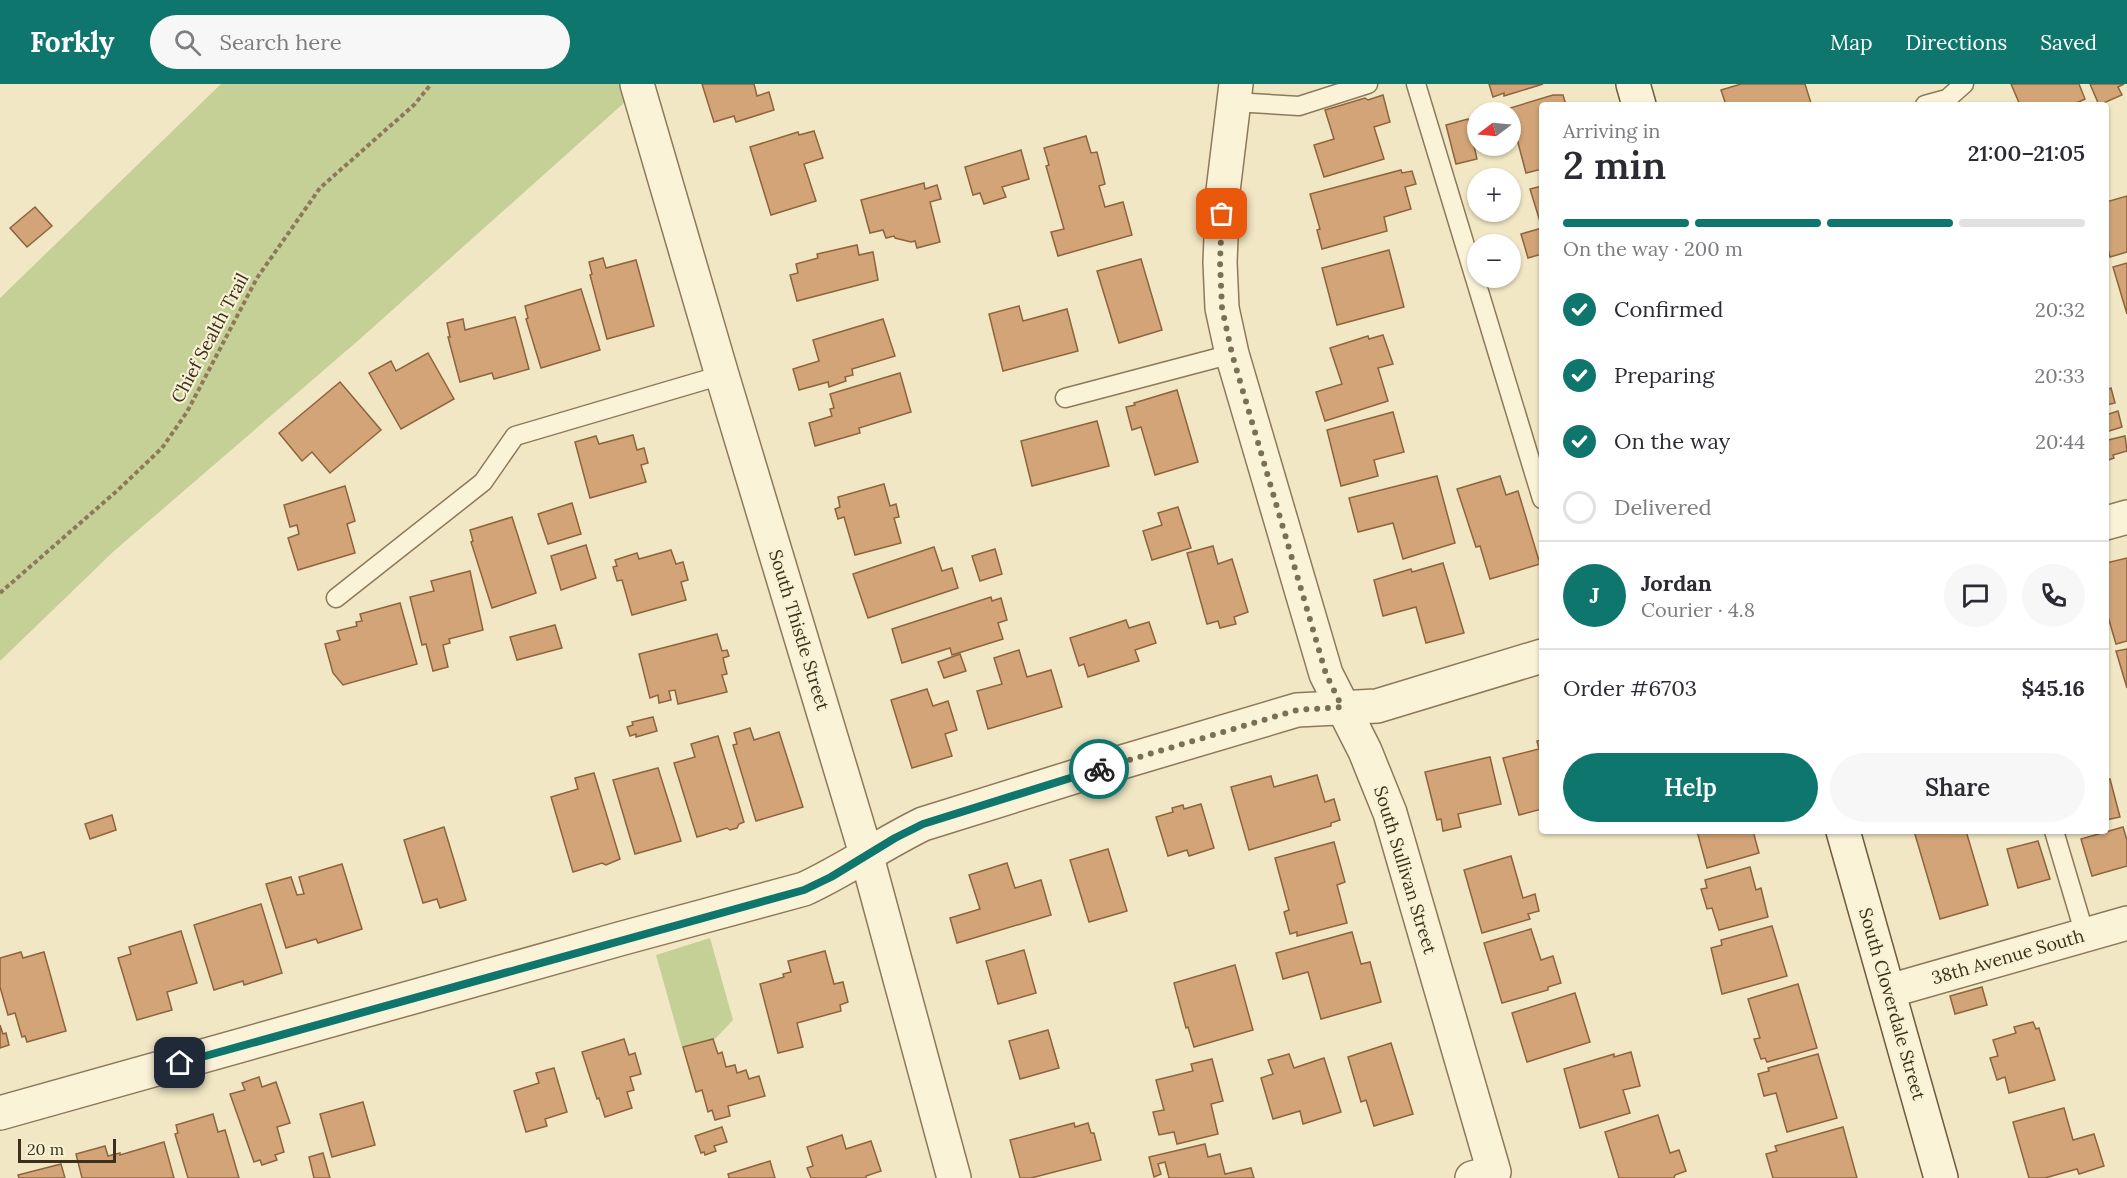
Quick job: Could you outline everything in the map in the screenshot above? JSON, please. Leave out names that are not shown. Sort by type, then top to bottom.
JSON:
[{"type":"street","name":"South Thistle Street","points":[[637,84],[867,857],[954,1178]]},
{"type":"street","points":[[1633,84],[1638,102]]},
{"type":"street","name":"South Sullivan Street","points":[[1235,93],[1223,191],[1220,262],[1222,308],[1232,354],[1326,674],[1365,751],[1390,813],[1483,1175]]},
{"type":"street","points":[[2109,522],[2127,517]]},
{"type":"street","points":[[0,1113],[656,929],[804,890],[923,824],[1297,710],[1377,706],[1539,657]]},
{"type":"street","name":"South Cloverdale Street","points":[[1845,834],[1941,1178]]},
{"type":"street","name":"38th Avenue South","points":[[1889,991],[2127,923]]},
{"type":"lane","points":[[1235,93],[1299,106],[1368,84]]},
{"type":"lane","points":[[1416,84],[1539,489]]},
{"type":"lane","points":[[1936,102],[1947,99],[1964,84]]},
{"type":"lane","points":[[1065,398],[1232,354]]},
{"type":"lane","points":[[336,598],[483,482],[515,436],[722,375]]},
{"type":"lane","points":[[2055,834],[2085,935]]},
{"type":"path","name":"Chief Sealth Trail","points":[[0,593],[118,490],[162,448],[187,412],[257,278],[320,188],[415,104],[431,84]]},
{"type":"green space","points":[[221,84],[620,84],[625,102],[360,339],[114,551],[0,661],[0,298]]},
{"type":"green space","points":[[710,938],[733,1020],[714,1040],[682,1048],[656,955]]},
{"type":"building","points":[[702,84],[754,84],[757,96],[769,92],[774,110],[736,122],[734,116],[714,122]]},
{"type":"building","points":[[1489,84],[1543,84],[1504,96],[1504,93],[1493,97]]},
{"type":"building","points":[[1741,84],[1805,84],[1811,102],[1725,102],[1721,90]]},
{"type":"building","points":[[2011,84],[2079,84],[2085,99],[2078,102],[2019,102]]},
{"type":"building","points":[[2090,84],[2124,84],[2118,87],[2122,95],[2106,102],[2098,102]]},
{"type":"building","points":[[1383,95],[1390,122],[1374,127],[1384,159],[1324,177],[1314,145],[1334,139],[1325,110]]},
{"type":"building","points":[[1553,95],[1563,95],[1565,102],[1539,102],[1539,170],[1526,173],[1521,154],[1521,105]]},
{"type":"building","points":[[1467,119],[1467,156],[1476,156],[1477,159],[1456,164],[1446,125]]},
{"type":"building","points":[[814,131],[823,158],[804,164],[816,201],[771,215],[750,147],[798,132],[799,135]]},
{"type":"building","points":[[1086,136],[1091,153],[1097,152],[1105,184],[1099,186],[1105,207],[1123,202],[1132,235],[1058,256],[1051,232],[1064,229],[1046,166],[1049,165],[1044,148]]},
{"type":"building","points":[[1021,150],[1029,179],[1002,187],[1006,197],[984,204],[980,193],[973,195],[965,167]]},
{"type":"building","points":[[1401,170],[1402,173],[1412,171],[1416,184],[1405,187],[1411,209],[1384,217],[1387,231],[1322,249],[1317,230],[1320,229],[1310,194]]},
{"type":"building","points":[[924,183],[925,189],[937,185],[941,199],[930,202],[940,242],[917,248],[915,241],[911,242],[894,236],[886,238],[883,230],[870,233],[861,200]]},
{"type":"building","points":[[1539,187],[1539,218],[1530,189]]},
{"type":"building","points":[[2127,196],[2127,252],[2110,257],[2109,253],[2109,201]]},
{"type":"building","points":[[35,207],[52,226],[27,247],[10,228]]},
{"type":"building","points":[[1539,229],[1539,255],[1528,258],[1521,234]]},
{"type":"building","points":[[857,245],[859,255],[873,252],[878,280],[797,301],[790,275],[798,273],[796,264],[818,258],[817,254]]},
{"type":"building","points":[[1389,250],[1404,307],[1337,325],[1322,268]]},
{"type":"building","points":[[603,258],[606,268],[636,260],[654,326],[607,339],[590,275],[592,274],[589,262]]},
{"type":"building","points":[[1141,259],[1162,330],[1119,343],[1097,271]]},
{"type":"building","points":[[2127,263],[2127,314],[2113,267]]},
{"type":"building","points":[[581,289],[600,350],[541,368],[526,319],[528,318],[525,306]]},
{"type":"building","points":[[1019,306],[1023,321],[1067,309],[1078,351],[1003,371],[989,314]]},
{"type":"building","points":[[515,317],[529,369],[494,379],[492,373],[460,382],[448,337],[450,337],[447,323],[463,319],[465,330]]},
{"type":"building","points":[[883,319],[895,356],[852,369],[853,375],[845,377],[846,381],[829,387],[828,382],[799,390],[793,369],[819,361],[813,340]]},
{"type":"building","points":[[1383,335],[1393,364],[1378,368],[1388,401],[1325,421],[1316,392],[1342,384],[1330,348],[1368,336],[1369,339]]},
{"type":"building","points":[[428,353],[454,399],[401,429],[369,373],[391,361],[396,371]]},
{"type":"building","points":[[900,373],[911,412],[859,428],[860,433],[815,446],[809,423],[832,416],[830,409],[834,408],[830,394]]},
{"type":"building","points":[[340,382],[381,430],[330,473],[312,452],[302,461],[279,433]]},
{"type":"building","points":[[2111,388],[2115,403],[2109,404],[2109,389]]},
{"type":"building","points":[[1177,390],[1198,462],[1155,475],[1141,427],[1132,430],[1126,407]]},
{"type":"building","points":[[2118,411],[2122,427],[2109,431],[2109,414]]},
{"type":"building","points":[[1393,412],[1404,452],[1374,460],[1378,476],[1341,486],[1327,430]]},
{"type":"building","points":[[1097,421],[1109,466],[1032,486],[1021,441]]},
{"type":"building","points":[[633,435],[637,450],[644,448],[648,463],[641,465],[646,482],[590,498],[575,442],[596,436],[599,444]]},
{"type":"building","points":[[2125,436],[2127,451],[2113,455],[2114,458],[2109,460],[2109,440]]},
{"type":"building","points":[[1437,476],[1455,543],[1403,559],[1393,523],[1358,532],[1349,498]]},
{"type":"building","points":[[1500,476],[1506,495],[1518,491],[1539,564],[1490,579],[1480,546],[1476,547],[1457,489]]},
{"type":"building","points":[[884,484],[890,506],[896,504],[899,517],[894,518],[901,543],[855,555],[844,517],[838,519],[835,509],[840,507],[838,497]]},
{"type":"building","points":[[345,486],[355,521],[347,524],[355,553],[298,570],[288,538],[299,534],[297,525],[290,527],[284,505]]},
{"type":"building","points":[[572,503],[581,534],[548,544],[538,514]]},
{"type":"building","points":[[1178,507],[1191,548],[1152,560],[1143,531],[1162,525],[1158,513]]},
{"type":"building","points":[[512,517],[536,593],[492,608],[471,542],[473,541],[470,530]]},
{"type":"building","points":[[586,545],[596,578],[561,590],[551,556]]},
{"type":"building","points":[[1213,546],[1218,564],[1232,559],[1248,612],[1234,617],[1236,624],[1220,628],[1218,621],[1207,624],[1187,553]]},
{"type":"building","points":[[934,547],[942,571],[952,568],[958,588],[868,618],[853,574]]},
{"type":"building","points":[[995,549],[1002,574],[980,581],[972,556]]},
{"type":"building","points":[[671,550],[676,564],[683,562],[688,580],[681,582],[686,600],[632,615],[622,580],[617,581],[613,567],[617,566],[615,560],[637,553],[639,559]]},
{"type":"building","points":[[2127,558],[2127,641],[2116,644],[2109,620],[2109,562]]},
{"type":"building","points":[[1443,563],[1464,633],[1426,643],[1416,607],[1383,616],[1374,580],[1411,569],[1412,572]]},
{"type":"building","points":[[470,571],[483,630],[449,639],[450,643],[443,645],[448,667],[433,671],[426,644],[422,645],[410,597],[434,591],[431,581]]},
{"type":"building","points":[[991,597],[992,601],[1001,598],[1007,620],[998,623],[1003,639],[952,655],[950,648],[902,663],[892,629]]},
{"type":"building","points":[[400,603],[417,664],[343,685],[333,673],[325,644],[340,640],[337,631],[357,626],[356,622],[362,621],[360,614]]},
{"type":"building","points":[[1126,620],[1129,628],[1149,622],[1156,643],[1135,650],[1139,661],[1088,677],[1084,664],[1079,666],[1070,638]]},
{"type":"building","points":[[555,625],[562,648],[517,660],[510,637]]},
{"type":"building","points":[[717,634],[722,651],[727,650],[729,656],[723,658],[727,674],[722,675],[727,692],[678,704],[675,690],[669,691],[671,700],[659,703],[658,695],[650,698],[639,654]]},
{"type":"building","points":[[2127,649],[2127,688],[2116,651]]},
{"type":"building","points":[[1019,650],[1027,677],[1051,670],[1062,707],[988,729],[977,691],[1002,684],[994,658]]},
{"type":"building","points":[[960,654],[966,671],[944,678],[938,662]]},
{"type":"building","points":[[927,689],[933,706],[948,701],[957,730],[945,734],[952,756],[912,768],[891,700]]},
{"type":"building","points":[[653,717],[657,731],[636,737],[636,734],[630,736],[627,727],[633,725],[632,722]]},
{"type":"building","points":[[750,728],[754,740],[779,732],[803,807],[756,821],[733,745],[737,744],[734,733]]},
{"type":"building","points":[[718,736],[744,822],[737,828],[730,830],[727,828],[697,837],[674,763],[695,757],[691,744]]},
{"type":"building","points":[[1539,749],[1539,810],[1519,815],[1503,758]]},
{"type":"building","points":[[1490,757],[1501,804],[1458,814],[1461,827],[1443,831],[1441,819],[1437,820],[1425,772]]},
{"type":"building","points":[[658,768],[681,841],[635,854],[613,780]]},
{"type":"building","points":[[594,773],[620,859],[606,865],[602,863],[573,872],[551,797],[578,789],[575,778]]},
{"type":"building","points":[[1317,775],[1325,802],[1334,799],[1340,820],[1331,823],[1331,826],[1249,850],[1231,787],[1271,776],[1274,787]]},
{"type":"building","points":[[2109,779],[2120,817],[2109,819]]},
{"type":"building","points":[[1201,804],[1214,848],[1189,856],[1187,850],[1168,856],[1156,817],[1173,812],[1172,808],[1183,805],[1184,809]]},
{"type":"building","points":[[112,815],[116,830],[90,839],[85,824]]},
{"type":"building","points":[[444,827],[466,900],[440,908],[437,899],[423,903],[404,840]]},
{"type":"building","points":[[2123,827],[2127,840],[2127,866],[2092,876],[2081,839],[2098,834],[2109,834],[2109,831]]},
{"type":"building","points":[[1698,834],[1754,834],[1759,853],[1707,868]]},
{"type":"building","points":[[1915,834],[1967,834],[1988,905],[1940,919]]},
{"type":"building","points":[[2038,841],[2050,879],[2018,888],[2007,849]]},
{"type":"building","points":[[1334,842],[1345,882],[1337,885],[1347,923],[1297,936],[1297,932],[1290,934],[1284,912],[1289,910],[1275,858]]},
{"type":"building","points":[[1108,849],[1127,911],[1089,922],[1070,860]]},
{"type":"building","points":[[1511,856],[1523,898],[1535,894],[1539,911],[1528,914],[1530,919],[1482,933],[1464,870]]},
{"type":"building","points":[[1007,863],[1015,888],[1041,880],[1051,915],[957,943],[950,918],[980,909],[969,875]]},
{"type":"building","points":[[342,864],[362,929],[318,943],[316,939],[286,948],[266,884],[291,877],[297,895],[304,894],[299,877]]},
{"type":"building","points":[[1750,867],[1756,890],[1761,888],[1768,917],[1719,930],[1712,908],[1707,909],[1701,889],[1707,888],[1705,880]]},
{"type":"building","points":[[261,904],[282,973],[244,985],[243,981],[214,990],[194,925]]},
{"type":"building","points":[[1772,926],[1787,976],[1722,994],[1711,948],[1722,945],[1721,940]]},
{"type":"building","points":[[1531,929],[1541,960],[1553,956],[1561,983],[1548,987],[1548,990],[1502,1003],[1484,943]]},
{"type":"building","points":[[181,931],[197,983],[167,992],[172,1010],[137,1020],[118,958],[131,954],[129,947]]},
{"type":"building","points":[[1352,932],[1361,964],[1370,962],[1381,1002],[1321,1019],[1308,972],[1283,979],[1276,953]]},
{"type":"building","points":[[1024,950],[1036,993],[998,1004],[986,961]]},
{"type":"building","points":[[825,951],[834,984],[843,982],[848,1002],[840,1005],[841,1011],[797,1023],[803,1047],[778,1053],[760,984],[784,977],[783,974],[791,972],[788,961]]},
{"type":"building","points":[[21,952],[23,958],[44,952],[66,1031],[27,1042],[25,1036],[22,1037],[15,1013],[8,1015],[0,987],[0,958]]},
{"type":"building","points":[[1235,965],[1253,1030],[1194,1047],[1188,1027],[1186,1028],[1174,983]]},
{"type":"building","points":[[1798,984],[1817,1048],[1767,1062],[1765,1058],[1761,1059],[1754,1039],[1760,1038],[1748,999]]},
{"type":"building","points":[[1982,987],[1987,1005],[1955,1014],[1950,996]]},
{"type":"building","points":[[1575,993],[1590,1042],[1527,1062],[1512,1013]]},
{"type":"building","points":[[2033,1022],[2036,1029],[2039,1028],[2055,1080],[2009,1093],[2005,1077],[1997,1080],[1990,1058],[1998,1056],[1993,1040],[2016,1033],[2014,1027]]},
{"type":"building","points":[[0,1025],[3,1034],[6,1033],[9,1045],[0,1048]]},
{"type":"building","points":[[1048,1030],[1059,1068],[1020,1079],[1009,1041]]},
{"type":"building","points":[[624,1039],[629,1055],[635,1053],[641,1074],[630,1077],[634,1090],[627,1092],[632,1108],[605,1117],[582,1052]]},
{"type":"building","points":[[713,1039],[718,1054],[722,1052],[726,1067],[735,1065],[737,1073],[746,1070],[749,1079],[759,1076],[765,1096],[728,1106],[730,1116],[715,1120],[712,1110],[708,1112],[702,1090],[696,1092],[683,1047]]},
{"type":"building","points":[[1391,1043],[1413,1114],[1374,1126],[1366,1100],[1361,1102],[1348,1057]]},
{"type":"building","points":[[1631,1052],[1640,1086],[1623,1090],[1630,1113],[1580,1128],[1564,1069],[1614,1054],[1614,1057]]},
{"type":"building","points":[[1289,1054],[1294,1068],[1324,1058],[1341,1112],[1303,1124],[1300,1111],[1273,1119],[1261,1078],[1273,1074],[1268,1060]]},
{"type":"building","points":[[1818,1054],[1837,1118],[1787,1132],[1776,1093],[1764,1096],[1758,1074],[1769,1071],[1768,1068]]},
{"type":"building","points":[[1212,1059],[1223,1101],[1211,1104],[1218,1134],[1177,1144],[1174,1132],[1159,1135],[1153,1112],[1164,1110],[1156,1080],[1193,1071],[1191,1064]]},
{"type":"building","points":[[554,1068],[567,1112],[545,1119],[547,1126],[526,1132],[514,1091],[539,1083],[536,1073]]},
{"type":"building","points":[[259,1077],[262,1087],[276,1082],[290,1123],[277,1127],[284,1152],[275,1155],[277,1160],[262,1165],[260,1160],[254,1162],[230,1094],[245,1090],[242,1083]]},
{"type":"building","points":[[363,1102],[375,1145],[332,1157],[320,1114]]},
{"type":"building","points":[[2064,1108],[2073,1140],[2094,1134],[2104,1166],[2079,1174],[2077,1169],[2045,1178],[2029,1178],[2013,1122]]},
{"type":"building","points":[[213,1114],[218,1132],[225,1130],[239,1178],[188,1178],[175,1134],[178,1133],[176,1125]]},
{"type":"building","points":[[1658,1115],[1670,1153],[1679,1150],[1686,1171],[1675,1175],[1674,1178],[1619,1178],[1605,1132]]},
{"type":"building","points":[[1074,1123],[1075,1127],[1088,1123],[1091,1133],[1094,1133],[1101,1160],[1031,1178],[1020,1178],[1010,1140]]},
{"type":"building","points":[[722,1127],[727,1142],[714,1146],[716,1151],[705,1155],[704,1152],[701,1153],[695,1136]]},
{"type":"building","points":[[1843,1127],[1857,1178],[1773,1178],[1766,1154],[1777,1151],[1775,1146]]},
{"type":"building","points":[[842,1135],[846,1149],[871,1141],[881,1171],[866,1176],[866,1178],[811,1178],[807,1168],[813,1166],[807,1147]]},
{"type":"building","points":[[164,1142],[174,1178],[82,1178],[76,1154],[105,1146],[108,1156],[120,1153],[120,1155]]},
{"type":"building","points":[[1205,1144],[1208,1157],[1220,1154],[1225,1174],[1251,1168],[1254,1178],[1169,1178],[1165,1162],[1158,1164],[1161,1174],[1154,1177],[1149,1157]]},
{"type":"building","points":[[323,1153],[330,1178],[314,1178],[309,1157]]},
{"type":"building","points":[[770,1161],[775,1178],[729,1178],[728,1174]]},
{"type":"building","points":[[61,1164],[65,1178],[19,1178],[18,1175]]},
{"type":"way so far","points":[[1099,769],[1297,710],[1342,707],[1326,674],[1232,354],[1222,308],[1220,262],[1222,214]]},
{"type":"route","points":[[180,1063],[710,914],[804,890],[923,824],[1099,769]]}]
